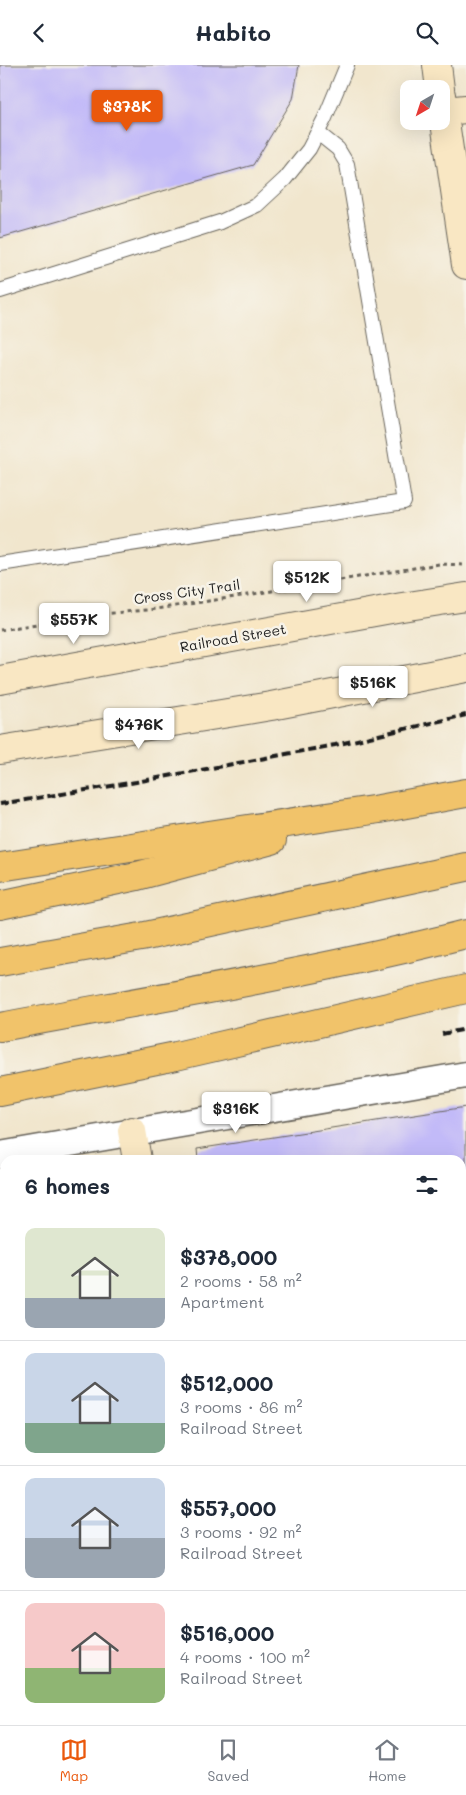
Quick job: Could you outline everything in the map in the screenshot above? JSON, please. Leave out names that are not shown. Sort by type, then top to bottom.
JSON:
[{"type":"highway","points":[[0,867],[379,809],[466,793]]},
{"type":"highway","points":[[0,905],[137,876],[216,856],[379,809]]},
{"type":"highway","points":[[0,962],[141,937],[466,867]]},
{"type":"highway","points":[[0,1027],[213,988],[418,946],[466,934]]},
{"type":"highway","points":[[0,1092],[176,1057],[466,989]]},
{"type":"street","points":[[437,65],[442,80]]},
{"type":"street","points":[[450,111],[458,150],[465,257]]},
{"type":"street","name":"Railroad Street","points":[[0,680],[466,597]]},
{"type":"street","points":[[0,750],[271,706],[466,668]]},
{"type":"street","points":[[0,1155],[466,1075]]},
{"type":"street","points":[[132,1131],[135,1155]]},
{"type":"lane","points":[[335,93],[338,65]]},
{"type":"lane","points":[[0,291],[220,222],[257,205],[286,179],[298,165],[318,133],[347,65]]},
{"type":"lane","points":[[0,564],[404,502],[347,165],[338,149],[318,133]]},
{"type":"path","name":"Cross City Trail","points":[[0,630],[92,615],[156,609],[439,565],[466,565]]},
{"type":"building","points":[[0,65],[299,65],[293,99],[253,165],[0,238]]},
{"type":"building","points":[[466,1107],[466,1155],[198,1155],[197,1149]]},
{"type":"railway","points":[[0,804],[136,782],[335,745],[466,715]]},
{"type":"railway","points":[[442,1034],[466,1029]]}]
